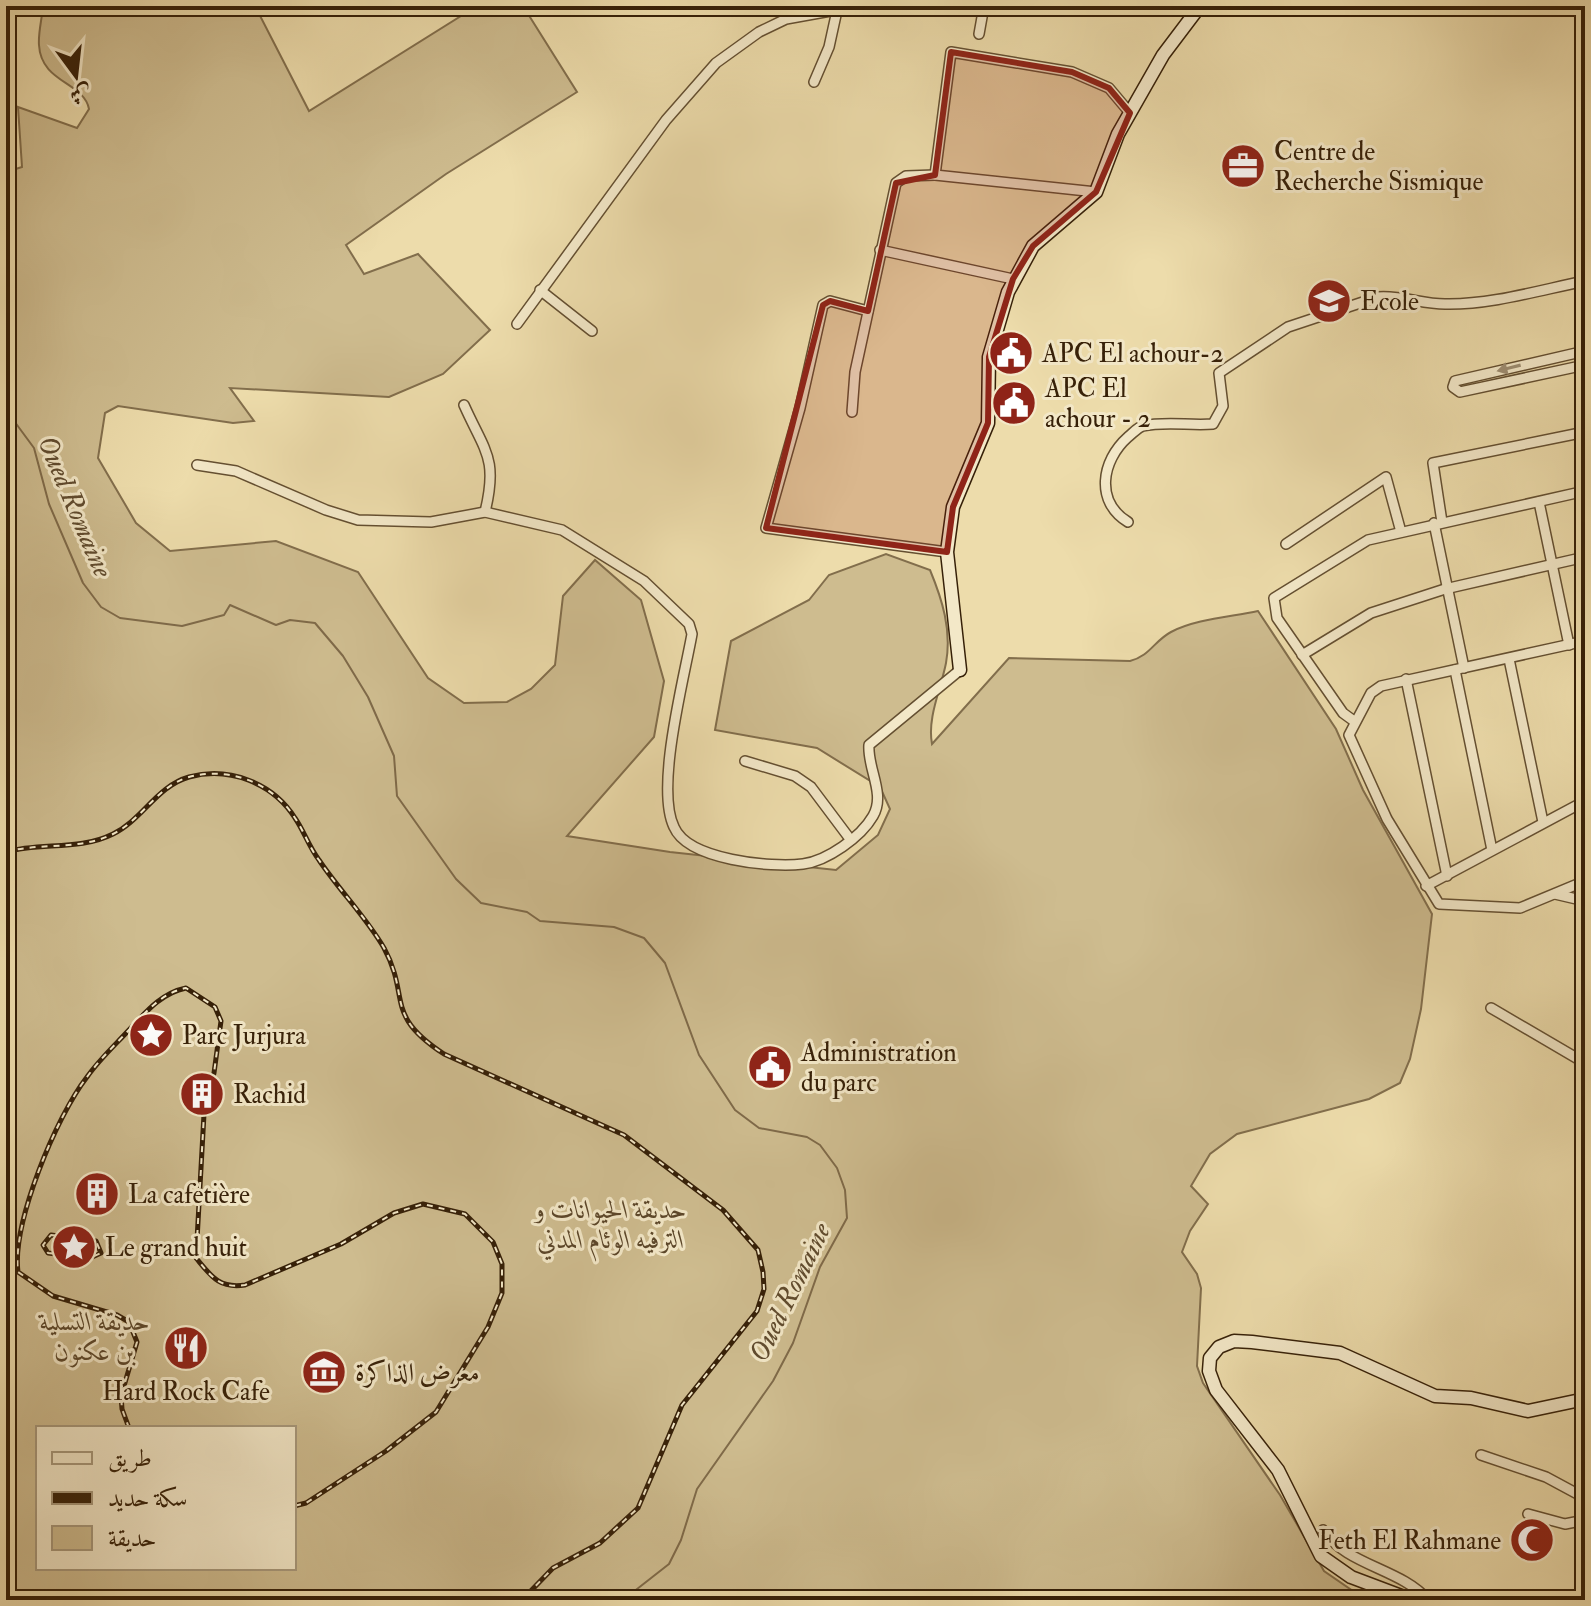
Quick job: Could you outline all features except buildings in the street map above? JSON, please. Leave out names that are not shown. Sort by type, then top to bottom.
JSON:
[{"type":"street","points":[[979,34],[984,6]]},
{"type":"street","points":[[197,465],[236,471],[326,510],[358,520],[431,522],[485,512],[569,533],[644,581],[689,624],[692,634],[669,767],[667,799],[673,826],[682,840],[700,850],[760,865],[805,864],[824,857],[868,824],[878,800],[869,745],[960,670],[947,552],[953,507],[988,423],[989,357],[1013,279],[1033,246],[1096,192],[1118,134],[1163,55],[1200,6]]},
{"type":"street","points":[[517,324],[666,120],[716,63],[759,32],[786,19],[837,8],[829,47],[814,82]]},
{"type":"street","points":[[935,175],[951,52],[1072,72],[1109,88],[1130,113]]},
{"type":"street","points":[[852,412],[855,372],[896,183],[906,176],[935,175],[1096,192]]},
{"type":"street","points":[[880,250],[1013,279]]},
{"type":"street","points":[[1128,522],[1115,514],[1105,494],[1105,479],[1121,444],[1141,426],[1213,424],[1223,406],[1219,373],[1229,363],[1288,327],[1378,297],[1390,296],[1442,305],[1469,303],[1585,281]]},
{"type":"street","points":[[540,290],[592,331]]},
{"type":"street","points":[[868,311],[830,301],[823,305],[800,408],[766,528],[947,552]]},
{"type":"street","points":[[1585,351],[1455,381],[1453,387],[1460,392],[1585,365]]},
{"type":"street","points":[[464,405],[491,463],[492,485],[485,512]]},
{"type":"street","points":[[1492,850],[1445,589],[1433,463],[1585,432]]},
{"type":"street","points":[[1286,544],[1386,477],[1401,532]]},
{"type":"street","points":[[1354,721],[1343,713],[1277,618],[1274,598],[1368,540],[1585,491]]},
{"type":"street","points":[[1539,502],[1569,645]]},
{"type":"street","points":[[1302,655],[1371,613],[1445,589],[1585,557]]},
{"type":"street","points":[[1585,641],[1381,686],[1371,693],[1349,735],[1387,819],[1439,904],[1515,909],[1585,881]]},
{"type":"street","points":[[1509,659],[1543,822]]},
{"type":"street","points":[[1406,679],[1447,876]]},
{"type":"street","points":[[745,761],[795,776],[811,787],[850,839]]},
{"type":"street","points":[[1426,886],[1585,801]]},
{"type":"street","points":[[1555,894],[1585,901]]},
{"type":"street","points":[[1491,1008],[1585,1063]]},
{"type":"street","points":[[1412,1600],[1351,1577],[1321,1556],[1278,1470],[1216,1390],[1209,1371],[1210,1358],[1227,1344],[1252,1342],[1340,1353],[1435,1396],[1471,1398],[1528,1411],[1585,1399]]},
{"type":"street","points":[[1481,1455],[1546,1477],[1585,1498]]},
{"type":"street","points":[[1528,1514],[1565,1524],[1585,1520]]},
{"type":"street","points":[[1323,1530],[1339,1548],[1376,1565],[1428,1600]]},
{"type":"highlighted area","points":[[951,52],[1072,72],[1109,88],[1130,113],[1096,192],[1033,246],[1013,279],[989,357],[988,423],[953,507],[947,552],[766,528],[823,305],[830,301],[868,311],[896,183],[935,175]]},
{"type":"green space","name":"حديقة الحيوانات و الترفيه الوئام المدني","points":[[43,6],[255,6],[309,111],[477,6],[523,6],[577,92],[446,174],[346,245],[364,274],[418,254],[490,330],[443,374],[389,397],[230,388],[254,421],[233,423],[118,406],[105,413],[98,458],[136,523],[170,551],[276,541],[358,572],[428,678],[464,703],[507,702],[531,689],[555,665],[563,596],[595,560],[641,600],[664,681],[654,737],[567,836],[670,852],[836,870],[878,835],[890,809],[880,787],[817,748],[715,730],[731,641],[809,600],[829,575],[886,554],[930,570],[945,615],[948,651],[933,714],[932,744],[1009,658],[1130,661],[1181,628],[1258,611],[1336,729],[1363,790],[1432,914],[1421,1009],[1410,1059],[1400,1083],[1369,1099],[1237,1134],[1210,1154],[1191,1186],[1208,1204],[1190,1231],[1182,1252],[1197,1274],[1201,1288],[1197,1366],[1203,1383],[1280,1495],[1324,1571],[1366,1600],[6,1600],[6,172],[22,167],[18,107],[77,128],[89,109],[79,93],[47,67],[39,40]]},
{"type":"waterway","name":"Oued Romaine","points":[[6,410],[34,448],[49,504],[83,583],[101,607],[120,618],[182,626],[224,615],[230,605],[276,625],[290,620],[315,623],[343,656],[368,697],[394,756],[397,796],[456,879],[481,903],[527,912],[540,921],[614,927],[644,938],[665,963],[699,1055],[735,1110],[759,1128],[807,1137],[820,1145],[837,1168],[845,1190],[847,1218],[820,1267],[793,1343],[773,1381],[697,1489],[681,1540],[669,1564],[623,1600]]},
{"type":"railway","points":[[6,852],[87,843],[113,834],[168,788],[189,777],[219,774],[249,780],[275,795],[286,806],[315,855],[377,937],[392,965],[405,1016],[425,1040],[444,1054],[624,1135],[723,1210],[758,1250],[764,1289],[757,1311],[682,1405],[638,1508],[600,1543],[553,1568],[522,1600]]},
{"type":"railway","points":[[128,1426],[121,1396],[137,1342],[129,1322],[117,1315],[53,1296],[18,1272],[18,1251],[29,1199],[39,1171],[75,1095],[96,1065],[147,1011],[169,994],[186,988],[215,1007],[221,1021],[214,1073],[204,1114],[196,1258],[211,1276],[228,1285],[245,1285],[341,1244],[394,1213],[423,1204],[465,1214],[493,1242],[502,1264],[502,1293],[488,1327],[436,1412],[386,1451],[306,1503],[296,1506]]},
{"type":"railway","points":[[51,1235],[96,1241],[101,1253],[90,1258],[48,1253],[43,1245],[51,1235]]},
{"type":"place","name":"Centre de Recherche Sismique","points":[[1243,166]]},
{"type":"place","name":"Ecole","points":[[1329,301]]},
{"type":"place","name":"APC El achour-2","points":[[1011,353]]},
{"type":"place","name":"APC El achour - 2","points":[[1014,403]]},
{"type":"place","name":"Parc Jurjura","points":[[151,1035]]},
{"type":"place","name":"Administration du parc","points":[[770,1067]]},
{"type":"place","name":"Rachid","points":[[202,1094]]},
{"type":"place","name":"La cafetière","points":[[97,1194]]},
{"type":"place","name":"Le grand huit","points":[[74,1247]]},
{"type":"place","name":"Hard Rock Cafe","points":[[186,1348]]},
{"type":"place","name":"معرض الذاكرة","points":[[324,1372]]},
{"type":"place","name":"Feth El Rahmane","points":[[1532,1540]]},
{"type":"park label","name":"حديقة التسلية بن عكنون","points":[[95,1336]]}]
